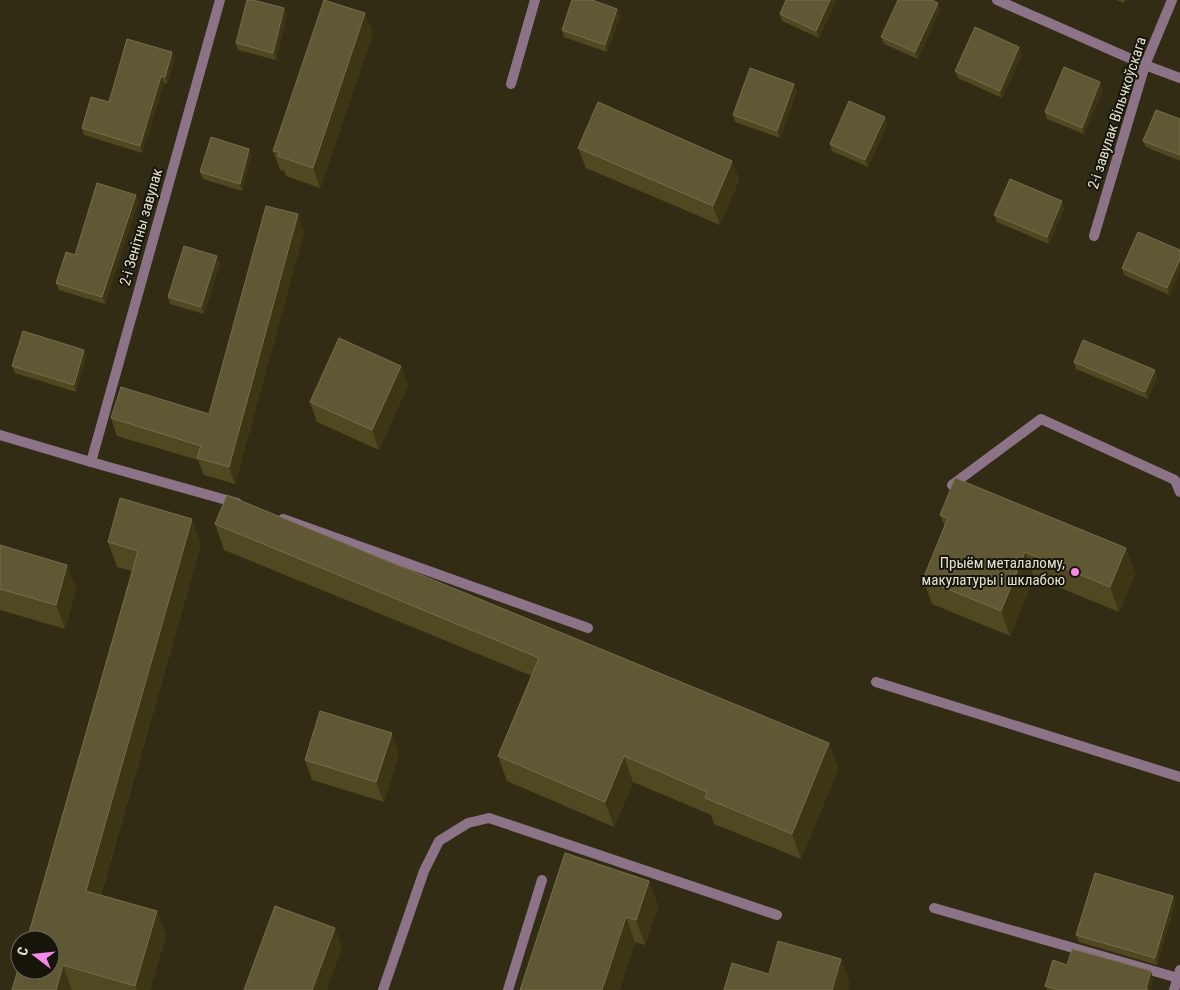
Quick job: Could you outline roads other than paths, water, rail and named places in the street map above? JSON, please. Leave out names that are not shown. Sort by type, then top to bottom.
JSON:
[{"type":"street","name":"2-і Зенітны завулак","points":[[91,462],[220,0]]},
{"type":"street","points":[[511,84],[535,0]]},
{"type":"street","points":[[998,0],[1145,65],[1180,78]]},
{"type":"street","name":"2-і завулак Вільчкоўскага","points":[[1094,236],[1145,65],[1172,0]]},
{"type":"street","points":[[952,485],[1041,419],[1175,480],[1180,492]]},
{"type":"street","points":[[0,435],[247,506]]},
{"type":"street","points":[[274,516],[588,628]]},
{"type":"street","points":[[876,682],[1180,777]]},
{"type":"street","points":[[383,990],[424,871],[439,841],[468,823],[489,818],[777,915]]},
{"type":"street","points":[[508,990],[542,880]]},
{"type":"street","points":[[934,908],[1179,974],[1174,990]]},
{"type":"place","name":"Прыём металалому, макулатуры і шклабою","points":[[1075,572]]}]
